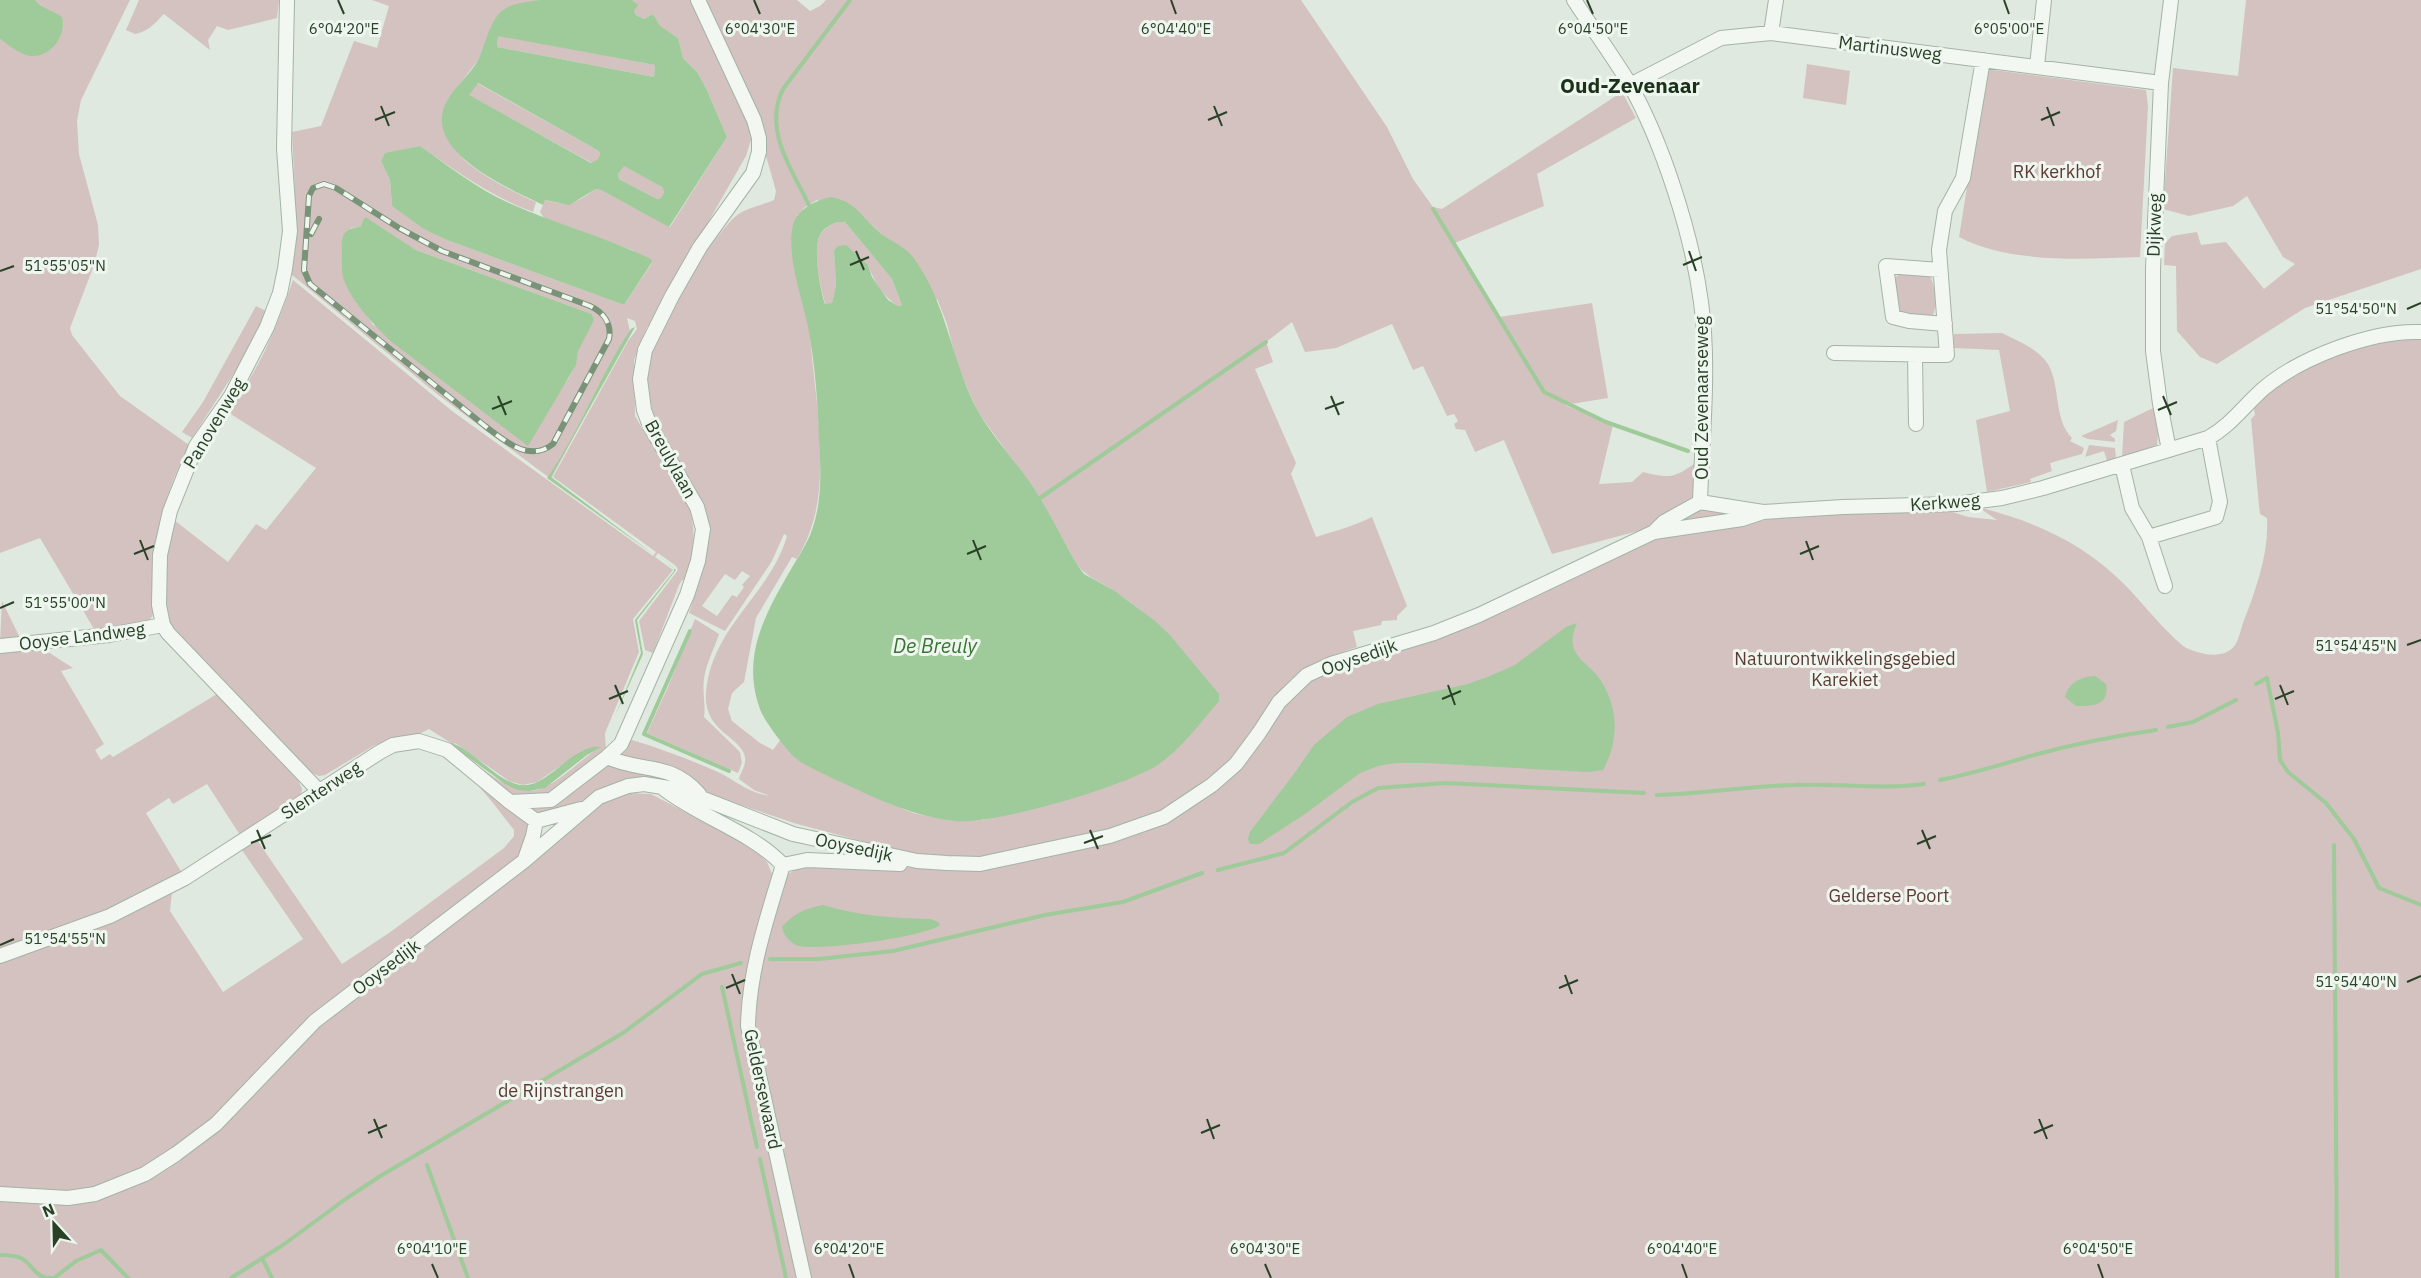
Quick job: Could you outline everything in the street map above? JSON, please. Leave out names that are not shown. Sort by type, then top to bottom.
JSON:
[{"type":"street","name":"Panovenweg","points":[[163,625],[159,605],[160,555],[170,511],[196,446],[231,396],[267,327],[282,285],[290,231],[284,149],[287,0]]},
{"type":"street","name":"Breulylaan","points":[[510,802],[550,800],[608,757],[621,744],[685,602],[698,561],[703,529],[698,507],[650,426],[644,410],[640,379],[645,350],[700,247],[753,173],[759,152],[759,138],[754,120],[699,0]]},
{"type":"street","name":"Oud Zevenaarseweg","points":[[1574,0],[1630,85],[1655,138],[1686,229],[1701,303],[1704,361],[1700,502]]},
{"type":"street","points":[[1771,33],[1776,0]]},
{"type":"street","points":[[2037,66],[2044,0]]},
{"type":"street","name":"Dijkweg","points":[[2169,450],[2153,351],[2153,258],[2161,83],[2171,0]]},
{"type":"street","name":"Martinusweg","points":[[1630,85],[1721,38],[1771,33],[2161,83]]},
{"type":"street","points":[[1834,353],[1947,355],[1939,250],[1945,211],[1962,178],[1983,60]]},
{"type":"street","points":[[1940,270],[1886,266],[1893,317],[1909,321],[1946,324]]},
{"type":"street","name":"Kerkweg","points":[[1763,512],[1956,504],[2002,498],[2122,465],[2208,438],[2225,429],[2263,389],[2282,376],[2351,342],[2376,335],[2421,332]]},
{"type":"street","points":[[1915,356],[1916,423]]},
{"type":"street","points":[[2149,537],[2216,517],[2220,502],[2208,438]]},
{"type":"street","points":[[2122,465],[2132,508],[2149,537],[2165,586]]},
{"type":"street","name":"Oud Zevenaarseweg","points":[[1654,532],[1664,522],[1700,502],[1763,512]]},
{"type":"street","name":"Ooysedijk","points":[[0,1194],[68,1198],[95,1194],[145,1174],[176,1154],[216,1124],[315,1021],[524,861],[600,797],[628,786],[644,784],[681,790],[793,834],[917,861],[980,864],[1110,836],[1164,817],[1204,791],[1236,764],[1259,734],[1279,702],[1307,675],[1330,664],[1434,633],[1479,615],[1654,532],[1742,519],[1763,512]]},
{"type":"street","name":"Ooyse Landweg","points":[[0,646],[109,635],[163,625]]},
{"type":"street","points":[[163,625],[318,790]]},
{"type":"street","name":"Slenterweg","points":[[0,956],[110,916],[185,878],[318,790],[393,745],[419,741],[447,750],[510,802],[536,820]]},
{"type":"street","points":[[608,757],[621,764],[650,766],[667,772],[692,785],[702,798]]},
{"type":"street","points":[[661,787],[681,802],[764,846],[783,865],[807,860],[899,864],[917,861]]},
{"type":"street","points":[[524,861],[536,820],[586,808]]},
{"type":"street","name":"Geldersewaard","points":[[783,865],[754,964],[748,997],[748,1026],[804,1278]]},
{"type":"green space","points":[[35,0],[130,0],[81,100],[77,121],[79,154],[98,225],[99,245],[94,265],[70,328],[72,335],[120,396],[189,445],[171,486],[158,528],[154,558],[153,614],[150,620],[137,627],[97,634],[40,538],[0,553],[0,39],[27,55],[37,56],[60,37],[63,23],[56,13],[48,11]]},
{"type":"green space","points":[[139,0],[279,0],[277,18],[228,30],[217,26],[208,40],[210,50],[164,14],[144,31],[135,34],[126,30]]},
{"type":"green space","points":[[372,0],[539,0],[504,9],[495,21],[478,60],[447,101],[452,137],[460,155],[491,179],[536,202],[533,212],[489,191],[420,146],[385,154],[381,161],[390,180],[392,206],[447,240],[624,305],[652,263],[632,250],[544,218],[540,212],[545,200],[560,203],[572,202],[596,189],[601,190],[670,227],[727,137],[706,88],[697,72],[683,58],[678,38],[659,26],[653,14],[644,19],[636,15],[634,11],[637,5],[632,0],[694,0],[751,129],[751,140],[746,156],[647,327],[634,360],[635,416],[689,507],[693,528],[689,564],[692,567],[688,579],[682,580],[679,585],[653,653],[645,650],[639,621],[678,570],[658,553],[655,557],[673,570],[633,619],[639,652],[605,733],[606,751],[546,796],[511,795],[452,748],[451,743],[429,729],[419,734],[375,745],[325,775],[319,776],[309,772],[175,634],[168,621],[167,559],[174,520],[228,562],[256,524],[266,530],[316,468],[228,411],[249,380],[266,348],[293,280],[452,411],[653,556],[656,552],[553,477],[628,341],[637,329],[635,321],[627,318],[630,331],[551,479],[437,394],[291,274],[295,193],[292,132],[321,126],[354,41],[377,48],[389,6]],"holes":[[[365,218],[416,250],[592,314],[594,320],[580,343],[575,366],[562,387],[373,325],[344,278],[351,228],[360,227]],[[455,743],[509,781],[523,785],[537,782],[582,751],[600,747],[550,784],[532,791],[508,785],[495,778],[453,746]]]},
{"type":"green space","points":[[705,0],[797,0],[810,11],[826,0],[1301,0],[1387,127],[1413,179],[1433,207],[1442,209],[1622,92],[1636,118],[1537,174],[1544,206],[1455,243],[1499,317],[1592,303],[1608,398],[1565,405],[1613,425],[1599,484],[1632,482],[1643,472],[1675,475],[1694,464],[1695,490],[1692,500],[1642,530],[1552,554],[1504,440],[1475,452],[1465,430],[1456,429],[1454,424],[1458,421],[1454,414],[1447,416],[1423,366],[1413,370],[1392,324],[1336,348],[1305,352],[1292,322],[1266,342],[1273,362],[1255,369],[1296,463],[1291,474],[1316,537],[1372,517],[1407,606],[1397,616],[1397,620],[1382,621],[1381,625],[1353,631],[1357,647],[1322,660],[1290,680],[1232,759],[1212,780],[1176,806],[1122,828],[983,859],[957,859],[904,852],[797,824],[667,780],[640,778],[578,805],[538,814],[521,806],[535,809],[545,807],[557,800],[586,780],[632,740],[698,764],[720,773],[749,790],[770,796],[754,790],[739,779],[745,757],[737,744],[716,725],[710,716],[706,693],[710,670],[718,649],[768,576],[787,536],[784,534],[772,561],[725,631],[689,613],[706,555],[707,520],[698,493],[660,432],[651,404],[648,375],[649,360],[661,327],[685,284],[713,243],[740,213],[774,200],[776,191],[762,142],[763,127]],"holes":[[[817,200],[868,222],[891,242],[938,301],[947,324],[957,364],[980,415],[1036,492],[1078,566],[1086,574],[1146,614],[1188,658],[1102,788],[983,820],[959,821],[937,818],[913,813],[883,801],[796,759],[781,739],[773,750],[732,721],[728,709],[732,693],[744,682],[756,618],[792,557],[797,559],[813,524],[817,506],[820,471],[818,413],[797,216],[805,207]],[[742,571],[750,576],[742,585],[744,587],[737,597],[732,595],[717,616],[702,606],[725,574],[735,580]]]},
{"type":"green space","points":[[2246,0],[2421,0],[2421,269],[2305,308],[2217,364],[2200,357],[2177,331],[2176,266],[2164,265],[2165,243],[2172,236],[2197,232],[2201,245],[2226,242],[2264,289],[2295,264],[2283,257],[2247,196],[2233,206],[2189,216],[2163,209],[2173,68],[2238,76]]},
{"type":"green space","points":[[498,35],[655,65],[654,77],[497,47]]},
{"type":"green space","points":[[1807,64],[1850,71],[1846,105],[1803,98]]},
{"type":"green space","name":"RK kerkhof","points":[[1986,69],[2146,90],[2148,106],[2140,257],[2072,259],[2024,256],[1979,246],[1959,237]]},
{"type":"green space","points":[[477,83],[599,151],[597,161],[592,163],[468,95]]},
{"type":"green space","points":[[623,165],[662,187],[664,192],[661,198],[657,199],[619,179],[618,174]]},
{"type":"green space","points":[[837,222],[845,222],[892,279],[902,305],[898,306],[883,293],[868,265],[834,251],[836,285],[832,303],[826,305],[819,279],[818,239],[826,228]]},
{"type":"green space","points":[[1899,274],[1927,275],[1931,278],[1936,299],[1931,319],[1899,313],[1893,280]]},
{"type":"green space","points":[[256,306],[268,312],[247,353],[192,438],[182,432],[203,402]]},
{"type":"green space","points":[[2002,333],[2030,347],[2045,360],[2054,378],[2059,410],[2066,430],[2072,438],[2070,441],[2084,448],[2082,454],[2050,463],[2052,471],[2030,479],[2031,482],[1987,492],[1976,420],[2010,411],[1999,350],[1954,348],[1954,334]]},
{"type":"green space","name":"Gelderse Poort","points":[[2421,337],[2421,1278],[0,1278],[0,1200],[76,1203],[194,1147],[320,1021],[599,804],[627,793],[651,794],[752,847],[767,862],[775,881],[804,865],[974,869],[1070,852],[1127,838],[1159,825],[1255,750],[1285,704],[1317,676],[1658,537],[1655,540],[1691,531],[1805,514],[1946,510],[1968,517],[1997,520],[1978,507],[2019,519],[2057,536],[2093,557],[2126,586],[2183,646],[2203,653],[2224,653],[2230,650],[2238,640],[2257,584],[2266,545],[2267,518],[2260,514],[2259,506],[2251,419],[2255,415],[2253,403],[2290,375],[2354,347],[2385,338]]},
{"type":"green space","points":[[2153,408],[2158,435],[2157,445],[2122,457],[2124,422]]},
{"type":"green space","points":[[2118,420],[2116,431],[2110,435],[2115,442],[2081,436]]},
{"type":"green space","points":[[2089,445],[2115,448],[2116,459],[2107,461],[2104,451],[2085,457]]},
{"type":"green space","points":[[1695,508],[1734,514],[1674,522]]},
{"type":"green space","points":[[2,601],[22,642],[0,643]]},
{"type":"green space","points":[[695,619],[719,634],[705,673],[704,717],[740,752],[742,763],[738,773],[647,733]]},
{"type":"green space","points":[[0,650],[45,650],[73,668],[61,671],[104,744],[95,750],[101,760],[110,754],[113,757],[217,694],[298,780],[302,789],[301,794],[240,835],[207,784],[173,804],[169,798],[146,813],[182,873],[107,910],[0,951]]},
{"type":"green space","points":[[416,745],[434,748],[452,757],[529,822],[531,833],[517,861],[304,1026],[224,1111],[200,1133],[154,1163],[118,1181],[84,1192],[61,1193],[0,1189],[0,960],[117,920],[172,892],[170,911],[223,992],[303,939],[242,850],[257,840],[342,964],[389,933],[504,848],[514,836],[514,830],[481,788],[453,762],[438,753],[422,748],[399,749],[364,769],[362,767],[399,748]]},
{"type":"water","points":[[0,0],[35,0],[62,17],[62,31],[50,50],[37,56],[30,56],[0,39]]},
{"type":"water","points":[[539,0],[632,0],[638,5],[634,11],[636,15],[644,19],[653,14],[660,26],[678,38],[683,58],[697,72],[706,88],[727,137],[669,227],[596,189],[569,205],[545,200],[543,205],[495,181],[461,157],[449,143],[443,127],[443,111],[449,97],[479,58],[495,20],[507,8]],"holes":[[[498,36],[655,65],[654,77],[497,47]],[[478,83],[599,151],[600,155],[591,163],[469,95]],[[624,166],[662,187],[664,192],[661,198],[657,199],[619,179],[618,174]]]},
{"type":"water","points":[[420,146],[463,177],[497,197],[527,211],[634,251],[651,259],[652,262],[624,305],[447,240],[424,229],[392,206],[390,180],[381,161],[385,153]]},
{"type":"water","name":"De Breuly","points":[[830,197],[851,205],[881,234],[913,257],[934,294],[962,374],[979,413],[1035,490],[1078,566],[1084,574],[1115,591],[1155,621],[1169,634],[1219,694],[1219,701],[1198,726],[1176,750],[1159,764],[1119,783],[1028,811],[974,821],[956,821],[926,816],[898,807],[809,767],[789,752],[766,721],[760,709],[753,672],[758,637],[772,603],[811,533],[819,495],[820,462],[814,369],[791,242],[792,230],[797,217],[805,208]],"holes":[[[837,222],[845,222],[892,279],[902,305],[898,306],[888,300],[872,277],[868,265],[846,245],[838,246],[834,251],[836,285],[832,303],[825,304],[818,268],[818,239],[826,228]]]},
{"type":"water","points":[[365,217],[416,250],[592,314],[594,320],[578,351],[576,365],[528,446],[393,343],[359,306],[343,277],[342,241],[344,234],[350,229],[360,227]]},
{"type":"water","points":[[635,327],[551,477],[653,554],[547,478],[570,442],[620,347],[631,329]]},
{"type":"water","points":[[674,568],[676,570],[637,620],[643,654],[615,716],[641,653],[635,620],[674,571]]},
{"type":"water","points":[[1577,623],[1572,643],[1579,658],[1604,685],[1613,709],[1614,734],[1609,758],[1603,770],[1589,772],[1427,763],[1396,763],[1378,766],[1360,773],[1305,814],[1259,844],[1250,844],[1248,839],[1250,832],[1314,745],[1347,717],[1378,704],[1468,684],[1490,676],[1515,665],[1566,627]]},
{"type":"water","points":[[2095,676],[2106,684],[2107,691],[2102,701],[2094,705],[2076,706],[2065,697],[2069,688],[2076,681]]},
{"type":"water","points":[[454,744],[508,781],[527,785],[547,776],[579,753],[590,748],[601,747],[587,755],[545,788],[529,791],[518,790],[505,784],[453,746]]},
{"type":"water","points":[[823,905],[876,916],[930,919],[940,925],[915,934],[849,945],[810,947],[799,946],[790,941],[782,927],[800,912]]},
{"type":"waterway","points":[[809,205],[782,148],[776,119],[778,104],[783,89],[850,0]]},
{"type":"waterway","points":[[1433,209],[1544,392],[1606,422],[1688,451]]},
{"type":"waterway","points":[[1040,498],[1266,342]]},
{"type":"waterway","points":[[690,631],[644,734],[729,771]]},
{"type":"waterway","points":[[2256,684],[2267,678],[2278,733],[2280,760],[2288,772],[2326,803],[2354,839],[2379,888],[2421,905]]},
{"type":"waterway","points":[[2168,727],[2193,722],[2236,700]]},
{"type":"waterway","points":[[1940,780],[2064,747],[2156,730]]},
{"type":"waterway","points":[[1218,870],[1284,853],[1352,802],[1378,788],[1446,783],[1644,793]]},
{"type":"waterway","points":[[1657,795],[1777,786],[1924,784]]},
{"type":"waterway","points":[[2334,845],[2337,1278]]},
{"type":"waterway","points":[[770,959],[819,959],[893,951],[1045,915],[1123,902],[1202,873]]},
{"type":"waterway","points":[[231,1278],[283,1245],[382,1175],[623,1033],[702,974],[741,963]]},
{"type":"waterway","points":[[722,987],[757,1147]]},
{"type":"waterway","points":[[760,1159],[786,1278]]},
{"type":"waterway","points":[[427,1165],[468,1278]]},
{"type":"waterway","points":[[48,1278],[54,1278],[76,1261],[101,1250],[128,1278]]},
{"type":"waterway","points":[[0,1255],[19,1257],[39,1275],[46,1278]]},
{"type":"waterway","points":[[262,1258],[272,1278]]},
{"type":"railway","points":[[324,184],[336,188],[399,228],[442,251],[590,306],[603,315],[608,323],[609,339],[553,444],[544,449],[526,451],[509,443],[310,284],[304,270],[309,196],[313,188],[324,184]]},
{"type":"railway","points":[[311,234],[319,219]]},
{"type":"district","name":"Oud-Zevenaar","points":[[1630,85]]},
{"type":"park label","name":"Natuurontwikkelingsgebied Karekiet","points":[[1845,668]]},
{"type":"park label","name":"de Rijnstrangen","points":[[561,1090]]}]
